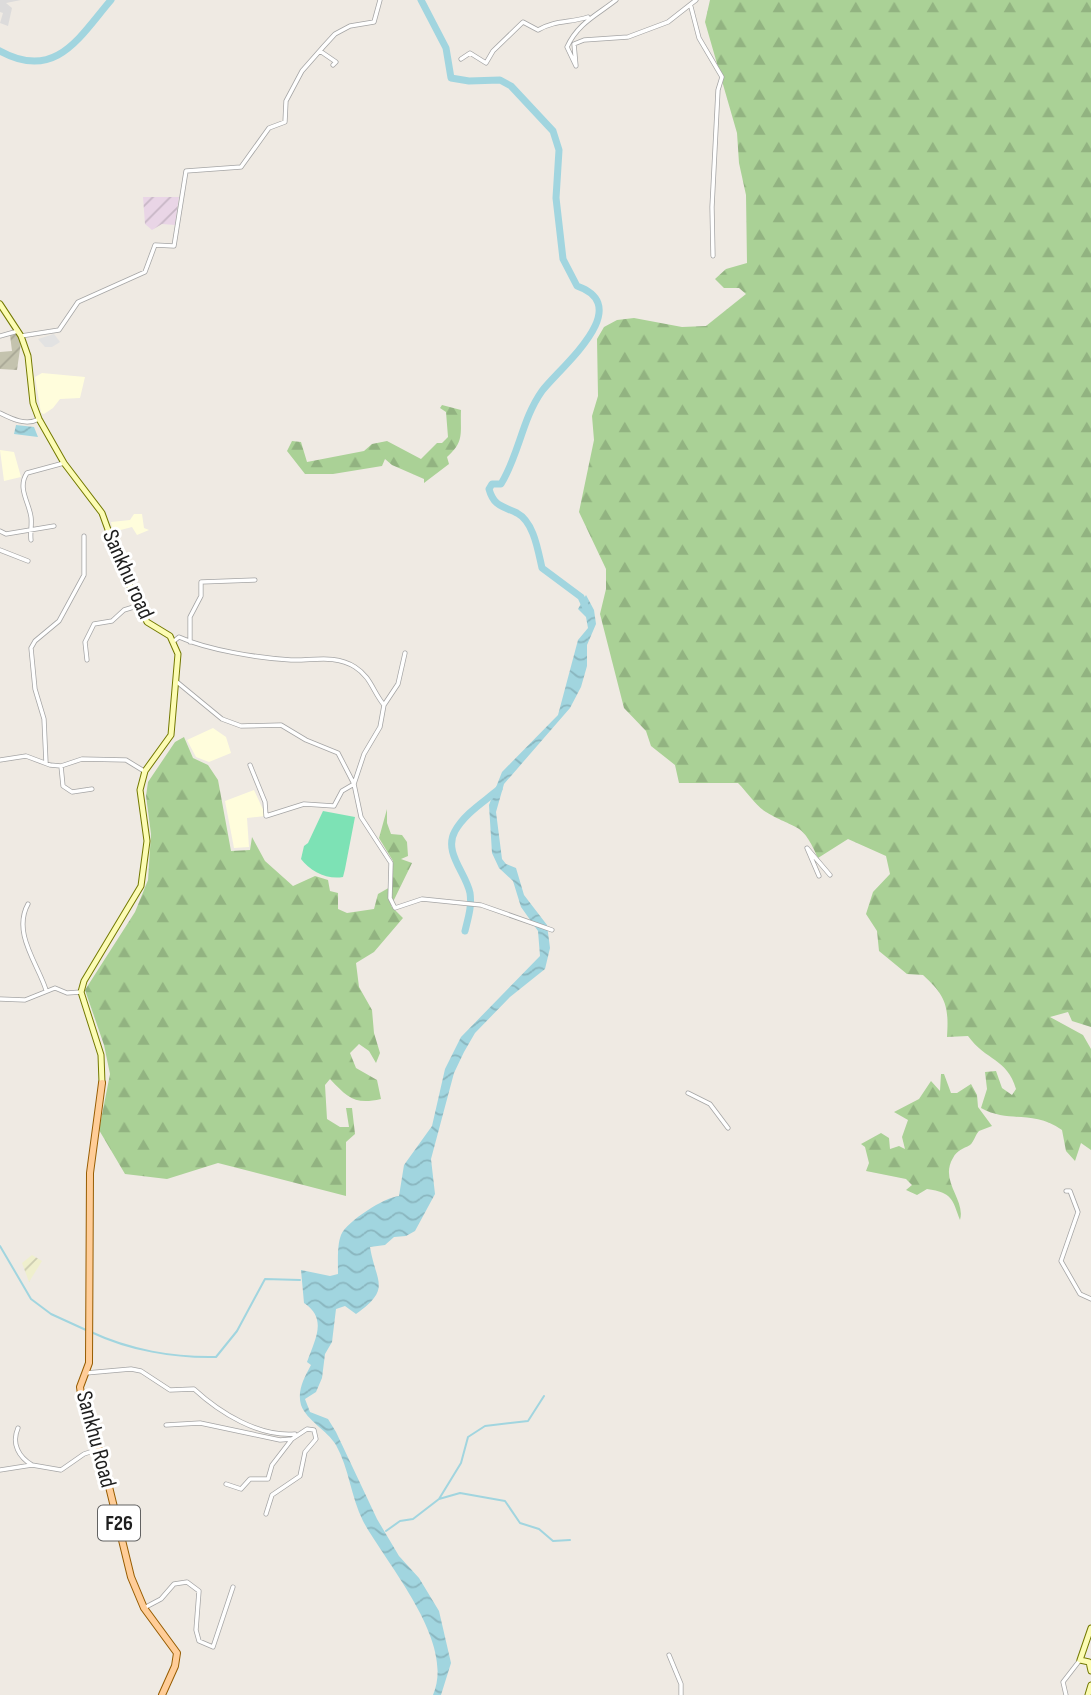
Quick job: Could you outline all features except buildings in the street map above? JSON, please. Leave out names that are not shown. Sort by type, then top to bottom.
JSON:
[{"type":"main road","points":[[0,304],[19,333]]},
{"type":"main road","name":"Sankhu road","points":[[19,333],[28,356],[33,403],[39,419],[64,463],[102,513],[124,574],[149,624],[174,641],[178,662],[171,708],[171,735],[145,771]]},
{"type":"main road","points":[[81,992],[84,981],[141,886],[147,841],[140,790],[145,771]]},
{"type":"main road","name":"F26","points":[[81,992],[101,1055],[102,1083]]},
{"type":"main road","name":"Sankhu Road","points":[[102,1083],[90,1174],[89,1340],[86,1373],[80,1390],[99,1449],[131,1577],[144,1608],[177,1653],[175,1666],[162,1695]]},
{"type":"main road","points":[[1091,1628],[1080,1660],[1089,1662],[1091,1671]]},
{"type":"main road","points":[[1088,1695],[1091,1685]]},
{"type":"street","points":[[0,336],[58,330],[78,302],[145,271],[155,245],[174,246],[186,171],[242,167],[269,128],[285,122],[286,101],[302,71],[335,34],[350,26],[374,22],[380,0]]},
{"type":"street","points":[[461,59],[470,53],[486,63],[493,51],[523,22],[538,30],[552,22],[574,21],[590,16],[616,0]]},
{"type":"street","points":[[590,16],[567,47],[576,66],[574,44],[584,40],[628,37],[668,22],[678,11],[691,7],[696,0]]},
{"type":"street","points":[[691,7],[699,38],[722,77],[718,90],[712,207],[713,256]]},
{"type":"street","points":[[320,51],[335,62],[333,65]]},
{"type":"street","points":[[0,413],[15,421],[33,422],[39,419]]},
{"type":"street","points":[[31,540],[31,516],[23,490],[25,475],[64,463]]},
{"type":"street","points":[[0,531],[6,534],[54,526]]},
{"type":"street","points":[[46,764],[44,719],[35,690],[31,648],[35,640],[60,621],[84,575],[84,536]]},
{"type":"street","points":[[0,550],[28,561]]},
{"type":"street","points":[[190,642],[190,617],[201,596],[201,582],[255,580]]},
{"type":"street","points":[[87,660],[85,642],[94,624],[113,621],[124,610],[139,605]]},
{"type":"street","points":[[174,641],[179,637],[250,656],[295,660],[326,658],[354,666],[372,682],[375,695],[384,705]]},
{"type":"street","points":[[250,765],[265,802],[266,816],[304,804],[334,806],[342,791],[354,784],[364,754],[380,727],[384,705],[398,684],[404,653]]},
{"type":"street","points":[[177,682],[222,719],[241,726],[281,725],[306,740],[336,751],[354,784],[361,817],[391,863],[389,891],[394,907],[399,908],[422,900],[475,904],[552,930]]},
{"type":"street","points":[[0,760],[26,756],[46,764],[61,766],[82,758],[126,760],[145,771]]},
{"type":"street","points":[[61,766],[63,786],[72,792],[92,789]]},
{"type":"street","points":[[819,876],[807,848],[830,875]]},
{"type":"street","points":[[28,904],[24,918],[28,953],[46,990]]},
{"type":"street","points":[[0,999],[25,1000],[46,990],[81,992]]},
{"type":"street","points":[[688,1093],[710,1104],[728,1128]]},
{"type":"street","points":[[1066,1191],[1070,1191],[1078,1212],[1062,1256],[1063,1268],[1080,1294],[1091,1299]]},
{"type":"street","points":[[86,1373],[141,1371],[170,1390],[194,1389],[228,1417],[273,1434],[298,1434],[313,1429],[316,1439],[305,1452],[300,1476],[272,1495],[266,1514]]},
{"type":"street","points":[[166,1425],[200,1423],[271,1439],[292,1439]]},
{"type":"street","points":[[18,1428],[14,1438],[21,1457],[32,1465]]},
{"type":"street","points":[[226,1484],[241,1489],[250,1479],[268,1479],[272,1465],[298,1434]]},
{"type":"street","points":[[0,1470],[32,1465],[61,1470],[83,1454],[99,1449]]},
{"type":"street","points":[[144,1608],[160,1599],[174,1584],[187,1582],[199,1591],[196,1630],[199,1641],[213,1647],[233,1587]]},
{"type":"street","points":[[669,1655],[681,1684],[681,1695]]},
{"type":"street","points":[[1066,1695],[1063,1682],[1080,1660]]},
{"type":"shaded area","points":[[0,0],[21,0],[6,3],[12,8],[8,26],[0,23],[3,13],[0,12]]},
{"type":"shaded area","points":[[143,197],[179,197],[175,225],[162,224],[152,230],[145,224]]},
{"type":"shaded area","points":[[17,333],[21,342],[17,370],[0,369],[0,352],[12,351],[10,335]]},
{"type":"shaded area","points":[[54,334],[60,342],[52,347],[45,347],[38,339]]},
{"type":"shaded area","points":[[42,373],[85,377],[80,398],[60,399],[53,408],[41,413],[35,377]]},
{"type":"shaded area","points":[[0,450],[14,452],[21,477],[4,481]]},
{"type":"shaded area","points":[[134,514],[142,514],[144,528],[149,530],[137,535],[132,527],[113,532],[111,522],[130,520]]},
{"type":"shaded area","points":[[213,728],[226,737],[231,753],[209,762],[196,757],[187,740]]},
{"type":"shaded area","points":[[254,790],[266,816],[247,818],[249,847],[234,848],[225,801]]},
{"type":"shaded area","points":[[32,1255],[42,1261],[29,1282],[22,1263]]},
{"type":"green space","points":[[710,0],[1091,0],[1091,1027],[1072,1021],[1068,1012],[1050,1017],[1083,1035],[1091,1049],[1091,1150],[1081,1143],[1075,1161],[1066,1151],[1062,1130],[1041,1120],[992,1113],[981,1108],[987,1089],[985,1072],[996,1071],[1002,1088],[1012,1095],[1016,1089],[1007,1071],[968,1036],[947,1037],[946,1009],[937,989],[923,975],[907,974],[879,951],[877,931],[866,914],[873,892],[890,874],[886,856],[848,839],[818,858],[803,832],[762,809],[738,783],[679,783],[675,765],[651,746],[646,731],[624,708],[600,614],[606,589],[606,569],[579,512],[594,440],[592,416],[598,396],[597,339],[604,327],[617,320],[634,318],[682,327],[706,326],[746,294],[739,288],[724,288],[715,279],[726,269],[747,263],[746,195],[739,163],[737,133],[705,22]]},
{"type":"green space","points":[[442,405],[461,410],[459,441],[447,457],[449,464],[424,483],[424,479],[392,465],[385,459],[382,466],[333,474],[305,474],[287,451],[292,441],[301,442],[307,462],[364,451],[372,444],[387,441],[421,459],[437,443],[442,443],[448,437],[446,412],[440,408]]},
{"type":"green space","points":[[184,737],[193,758],[208,765],[218,780],[231,851],[250,850],[252,837],[265,861],[293,886],[315,876],[328,880],[330,891],[338,893],[338,909],[347,913],[374,909],[378,894],[392,886],[393,861],[379,838],[387,809],[387,823],[391,834],[402,835],[407,842],[408,856],[401,859],[412,863],[391,906],[403,918],[374,952],[356,963],[359,987],[372,1010],[374,1033],[380,1053],[376,1063],[369,1051],[359,1044],[350,1053],[356,1068],[377,1080],[381,1099],[365,1101],[352,1098],[330,1079],[325,1085],[327,1119],[340,1127],[349,1127],[346,1108],[352,1108],[355,1134],[346,1142],[346,1196],[218,1163],[167,1179],[125,1174],[99,1130],[110,1074],[104,1045],[85,990],[135,912],[148,880],[151,834],[146,796],[148,782],[175,742]]},
{"type":"green space","points":[[323,811],[355,817],[343,877],[319,874],[301,859],[304,846]]},
{"type":"green space","points":[[941,1074],[944,1074],[951,1093],[957,1093],[971,1084],[977,1095],[978,1107],[992,1126],[979,1131],[971,1144],[956,1153],[950,1166],[949,1175],[961,1213],[960,1220],[947,1195],[927,1189],[917,1195],[906,1190],[912,1185],[906,1179],[866,1171],[869,1163],[865,1147],[861,1144],[881,1133],[889,1138],[890,1149],[899,1146],[905,1149],[902,1137],[908,1120],[894,1112],[919,1099],[931,1081],[940,1091]]},
{"type":"water","points":[[16,425],[34,427],[38,437],[14,434]]},
{"type":"water","points":[[586,595],[594,610],[596,624],[587,645],[587,666],[581,687],[570,708],[504,784],[496,812],[502,859],[516,868],[524,895],[547,925],[550,948],[545,969],[510,997],[475,1033],[464,1052],[454,1073],[431,1159],[435,1194],[415,1231],[406,1236],[394,1237],[385,1245],[370,1247],[378,1277],[378,1291],[356,1314],[345,1306],[336,1309],[332,1342],[325,1354],[322,1378],[316,1392],[305,1399],[310,1412],[328,1419],[377,1519],[399,1556],[419,1578],[439,1611],[451,1663],[441,1695],[433,1695],[438,1674],[435,1652],[427,1628],[402,1581],[363,1521],[336,1445],[301,1405],[301,1390],[311,1365],[307,1362],[318,1323],[316,1316],[304,1303],[301,1270],[330,1276],[338,1274],[339,1244],[345,1229],[367,1211],[399,1196],[404,1165],[432,1126],[445,1069],[461,1037],[540,956],[538,931],[521,907],[513,881],[499,868],[492,853],[489,805],[502,772],[558,715],[578,640],[588,628],[586,617],[578,609]]},
{"type":"waterway","points":[[0,51],[20,59],[37,61],[52,58],[77,40],[111,0]]},
{"type":"waterway","points":[[421,0],[446,48],[451,78],[469,81],[500,80],[511,86],[553,131],[559,150],[556,198],[563,259],[577,286],[593,296],[599,308],[597,323],[576,354],[542,391],[530,413],[507,473],[501,484],[492,484],[489,489],[496,503],[517,513],[528,523],[542,568],[581,597],[587,610]]},
{"type":"waterway","points":[[465,931],[470,893],[453,855],[452,839],[464,819],[499,789]]},
{"type":"waterway","points":[[0,1246],[31,1299],[51,1314],[86,1330]]},
{"type":"waterway","points":[[91,1332],[152,1352],[216,1357],[237,1331],[265,1279],[300,1280]]},
{"type":"waterway","points":[[439,1499],[461,1463],[468,1437],[485,1426],[528,1421],[544,1396]]},
{"type":"waterway","points":[[386,1531],[400,1521],[413,1519],[439,1499],[460,1493],[505,1501],[520,1523],[539,1529],[553,1541],[570,1540]]}]
